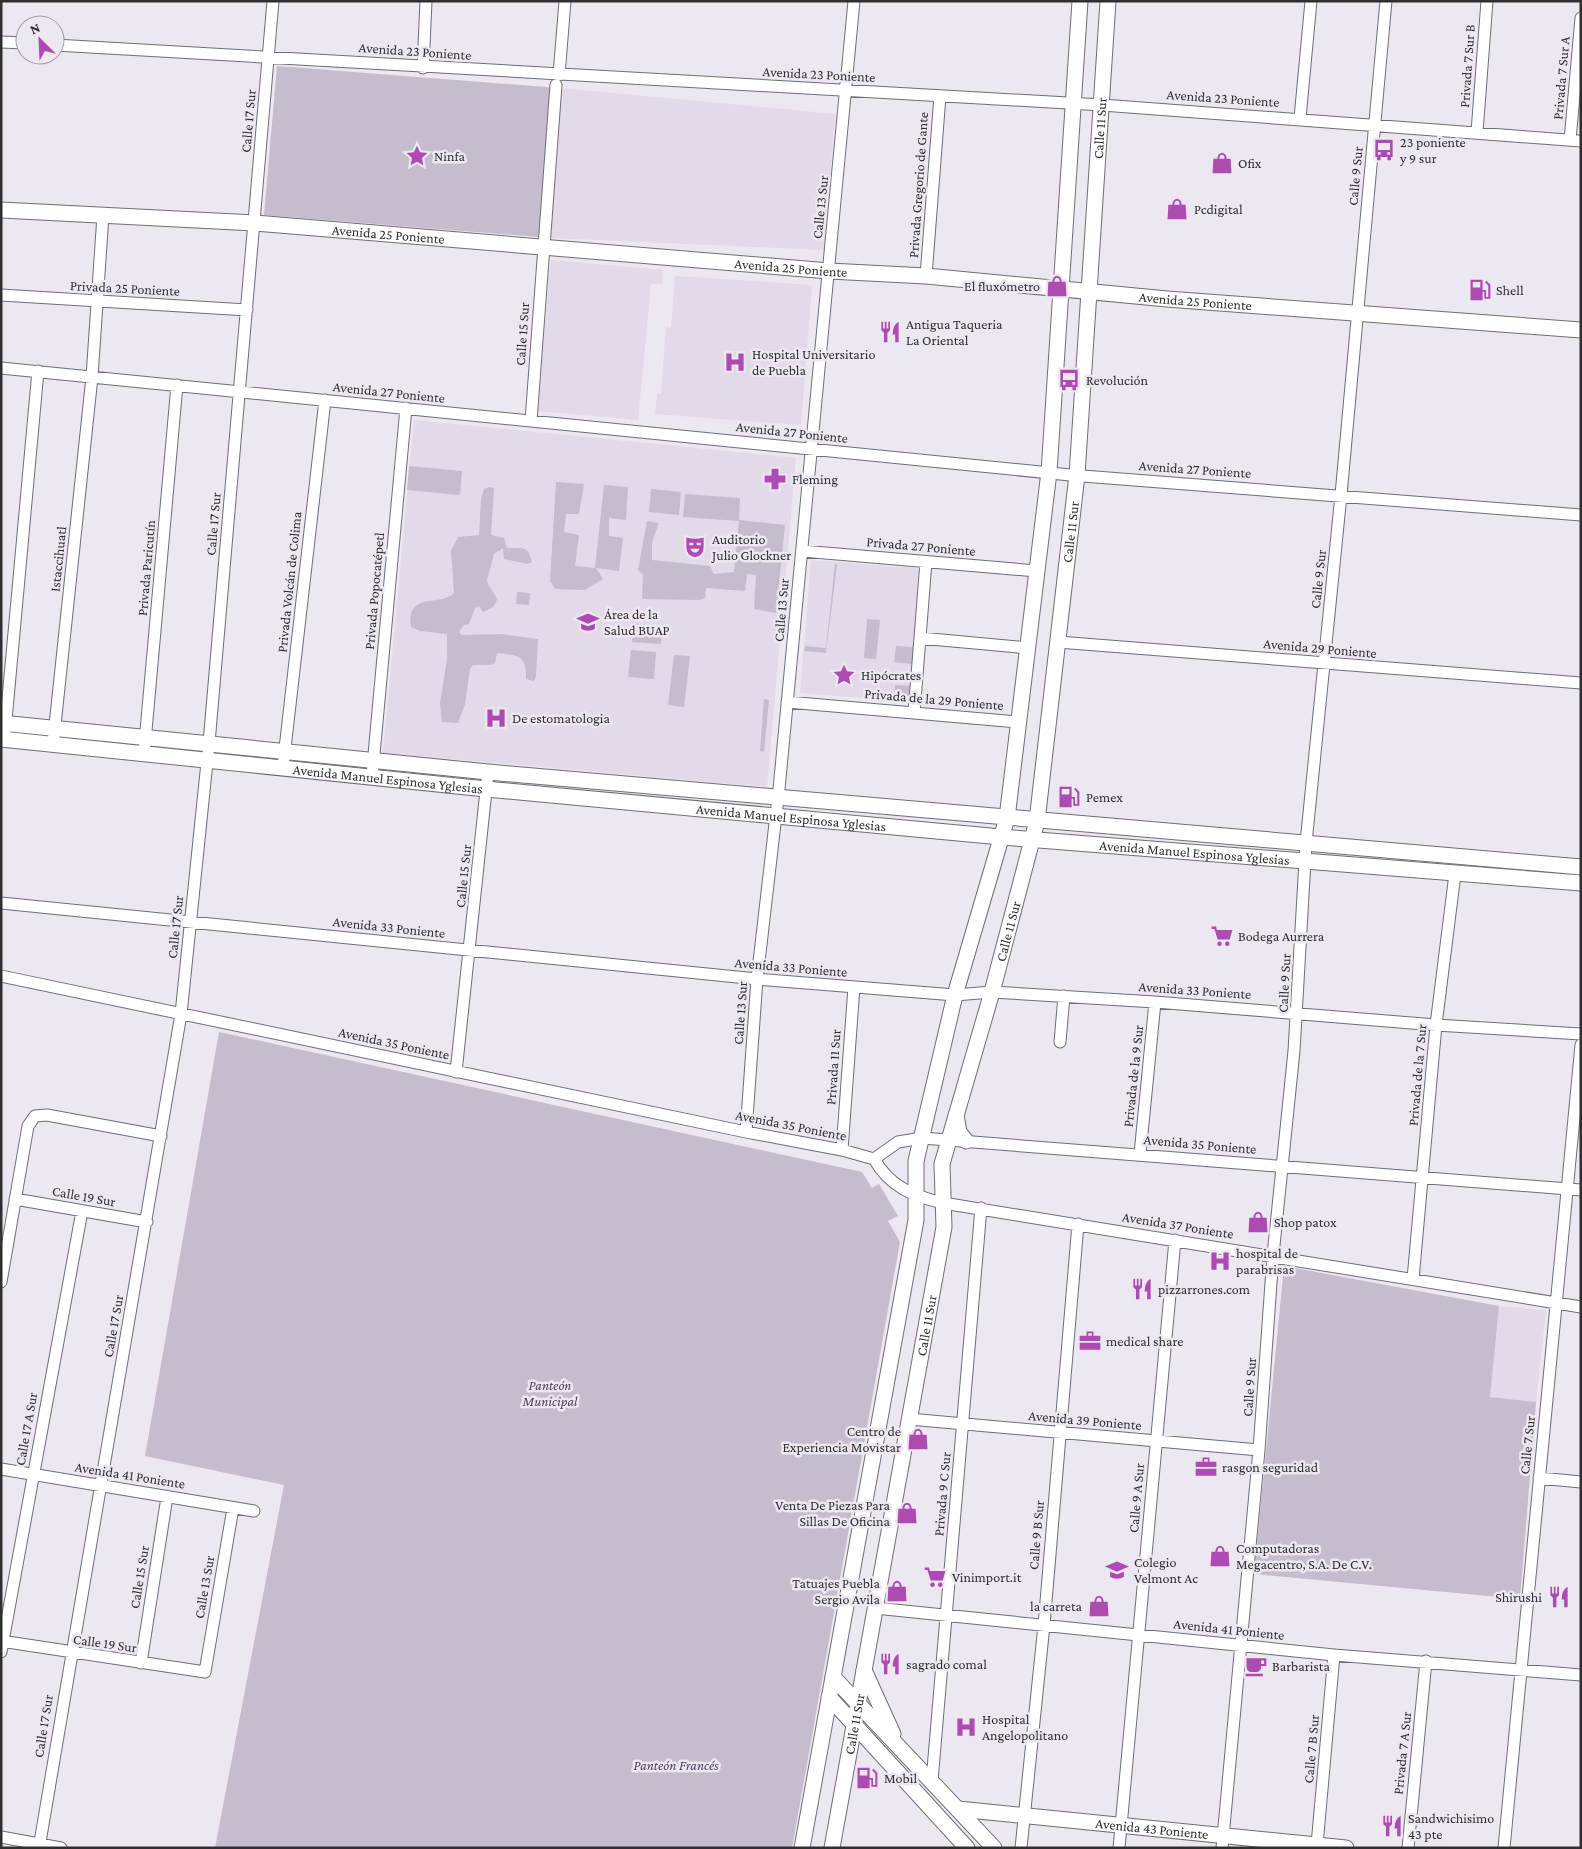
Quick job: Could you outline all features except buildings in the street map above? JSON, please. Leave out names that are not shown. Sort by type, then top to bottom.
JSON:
[{"type":"main road","name":"Calle 11 Sur","points":[[802,1848],[916,1220],[916,1161],[955,996],[1007,818],[1049,472],[1080,1]]},
{"type":"main road","name":"Calle 11 Sur","points":[[832,1848],[944,1227],[942,1164],[992,992],[1037,821],[1077,475],[1108,1]]},
{"type":"main road","name":"Avenida 25 Poniente","points":[[1,210],[255,223],[544,249],[829,271],[926,276],[1089,293],[1581,330]]},
{"type":"main road","name":"Avenida Manuel Espinosa Yglesias","points":[[4,723],[488,772],[1581,867]]},
{"type":"main road","name":"Avenida Manuel Espinosa Yglesias","points":[[3,739],[283,766],[486,789],[1032,840],[1581,884]]},
{"type":"main road","points":[[955,1114],[959,1132],[966,1141]]},
{"type":"main road","points":[[864,1670],[899,1747]]},
{"type":"main road","points":[[833,1677],[994,1848]]},
{"type":"main road","points":[[829,1698],[967,1848]]},
{"type":"main road","name":"Avenida 43 Poniente","points":[[958,1809],[1121,1824],[1223,1842],[1317,1845],[1346,1848]]},
{"type":"street","name":"Calle 17 Sur","points":[[39,1846],[70,1653],[147,1222],[181,1014],[208,759],[273,1]]},
{"type":"street","points":[[423,68],[426,1]]},
{"type":"street","points":[[557,80],[565,1]]},
{"type":"street","name":"Calle 13 Sur","points":[[746,1132],[757,979],[778,796],[854,1]]},
{"type":"street","points":[[1300,118],[1311,1]]},
{"type":"street","name":"Calle 9 Sur","points":[[1223,1842],[1259,1450],[1273,1255],[1297,1012],[1306,843],[1341,495],[1386,1]]},
{"type":"street","name":"Privada 7 Sur B","points":[[1477,132],[1487,1]]},
{"type":"street","name":"Privada 7 Sur A","points":[[1576,140],[1581,18]]},
{"type":"street","points":[[1,42],[15,43]]},
{"type":"street","name":"Avenida 23 Poniente","points":[[65,46],[269,57],[557,80],[846,90],[1074,103],[1300,118],[1576,140]]},
{"type":"street","name":"Calle 15 Sur","points":[[532,421],[557,80]]},
{"type":"street","name":"Privada Gregorio de Gante","points":[[926,276],[940,96]]},
{"type":"street","name":"Istaccihuatl","points":[[53,744],[92,377],[103,215]]},
{"type":"street","name":"Privada 25 Poniente","points":[[1,295],[247,310]]},
{"type":"street","name":"Avenida 27 Poniente","points":[[1,368],[1077,475],[1581,515]]},
{"type":"street","points":[[3,739],[38,372]]},
{"type":"street","name":"Privada Paricutín","points":[[144,753],[177,385]]},
{"type":"street","name":"Privada Volcán de Colima","points":[[283,766],[324,400]]},
{"type":"street","name":"Privada Popocatépetl","points":[[372,776],[406,408]]},
{"type":"street","name":"Privada 27 Poniente","points":[[802,551],[1037,571]]},
{"type":"street","points":[[914,713],[926,562]]},
{"type":"street","points":[[920,638],[1028,648]]},
{"type":"street","name":"Avenida 29 Poniente","points":[[1058,642],[1581,683]]},
{"type":"street","name":"Privada de la 29 Poniente","points":[[787,702],[1018,722]]},
{"type":"street","name":"Calle 15 Sur","points":[[456,1072],[488,772]]},
{"type":"street","name":"Privada de la 7 Sur","points":[[1413,1279],[1436,1025],[1456,874]]},
{"type":"street","name":"Avenida 33 Poniente","points":[[1,903],[757,979],[955,996],[992,992],[1064,996],[1297,1012],[1436,1025],[1581,1034]]},
{"type":"street","name":"Avenida 35 Poniente","points":[[1,976],[456,1072],[842,1150],[874,1159],[898,1142],[922,1138],[1140,1154],[1422,1179],[1581,1190]]},
{"type":"street","name":"Privada 11 Sur","points":[[842,1150],[854,987]]},
{"type":"street","points":[[1060,1042],[1064,996]]},
{"type":"street","name":"Privada de la 9 Sur","points":[[1140,1154],[1155,1002]]},
{"type":"street","name":"Calle 7 Sur","points":[[1504,1848],[1581,1045]]},
{"type":"street","points":[[1,1282],[28,1126],[35,1116],[47,1115],[161,1136]]},
{"type":"street","name":"Avenida 37 Poniente","points":[[874,1159],[888,1179],[916,1197],[943,1203],[1273,1255],[1581,1307]]},
{"type":"street","name":"Calle 19 Sur","points":[[16,1199],[147,1222]]},
{"type":"street","name":"Privada 9 C Sur","points":[[932,1781],[981,1208]]},
{"type":"street","name":"Calle 17 A Sur","points":[[2,1645],[82,1211]]},
{"type":"street","name":"Calle 9 B Sur","points":[[1021,1848],[1044,1625],[1078,1224]]},
{"type":"street","name":"Calle 9 A Sur","points":[[1119,1848],[1175,1240]]},
{"type":"street","name":"Avenida 39 Poniente","points":[[909,1419],[1259,1450]]},
{"type":"street","name":"Avenida 41 Poniente","points":[[1,1468],[254,1511]]},
{"type":"street","points":[[1539,1478],[1581,1482]]},
{"type":"street","name":"Calle 15 Sur","points":[[141,1663],[167,1497]]},
{"type":"street","name":"Calle 13 Sur","points":[[205,1672],[233,1508]]},
{"type":"street","name":"Avenida 41 Poniente","points":[[875,1608],[1334,1655],[1581,1675]]},
{"type":"street","name":"Calle 19 Sur","points":[[2,1645],[205,1672]]},
{"type":"street","name":"Calle 7 B Sur","points":[[1317,1845],[1334,1655]]},
{"type":"street","name":"Privada 7 A Sur","points":[[1408,1848],[1426,1661]]},
{"type":"street","points":[[1,1837],[39,1846],[61,1848]]},
{"type":"shaded area","points":[[559,88],[835,114],[824,250],[551,238]]},
{"type":"shaded area","points":[[551,260],[663,270],[662,284],[651,284],[638,420],[537,411]]},
{"type":"shaded area","name":"Hospital Universitario de Puebla","points":[[675,276],[812,285],[801,425],[655,414],[657,394],[661,394],[666,327],[671,328]]},
{"type":"shaded area","name":"Área de la Salud BUAP","points":[[414,420],[796,458],[767,787],[383,753]]},
{"type":"shaded area","points":[[811,560],[916,568],[923,575],[912,702],[800,693]]},
{"type":"shaded area","points":[[1499,1306],[1546,1310],[1536,1402],[1490,1397]]},
{"type":"green space","points":[[277,66],[559,88],[551,238],[264,215]]},
{"type":"green space","points":[[409,466],[462,471],[460,495],[407,490]]},
{"type":"green space","points":[[556,482],[584,484],[579,514],[566,514],[564,532],[579,535],[575,566],[595,568],[604,485],[628,487],[626,520],[609,518],[609,536],[623,538],[619,571],[596,568],[603,579],[585,590],[555,589],[550,581]]},
{"type":"green space","points":[[494,488],[491,535],[504,538],[507,548],[522,548],[528,551],[532,562],[527,564],[504,559],[503,548],[494,554],[487,581],[497,600],[493,607],[483,612],[479,606],[475,608],[469,624],[464,625],[459,632],[462,635],[501,634],[538,639],[536,676],[534,681],[526,679],[525,665],[520,658],[497,653],[495,663],[490,665],[473,665],[470,669],[465,704],[458,723],[442,722],[440,703],[447,659],[447,634],[420,631],[411,627],[411,616],[413,608],[419,604],[448,597],[454,593],[451,551],[458,537],[479,535],[481,499],[484,489]]},
{"type":"green space","points":[[651,489],[681,492],[679,515],[649,512]]},
{"type":"green space","points":[[685,494],[740,498],[739,520],[785,525],[776,613],[754,609],[756,575],[747,574],[745,591],[706,588],[705,598],[699,600],[642,599],[643,575],[638,570],[647,521],[659,523],[652,542],[652,560],[710,566],[714,574],[734,572],[739,521],[683,517]]},
{"type":"green space","points":[[835,564],[837,565],[826,653],[804,651],[805,646],[826,648]]},
{"type":"green space","points":[[517,592],[530,593],[529,605],[516,604]]},
{"type":"green space","points":[[867,619],[880,620],[876,659],[864,658]]},
{"type":"green space","points":[[634,624],[662,626],[661,644],[632,642]]},
{"type":"green space","points":[[896,646],[914,647],[912,664],[894,662]]},
{"type":"green space","points":[[631,650],[656,652],[654,679],[628,677]]},
{"type":"green space","points":[[674,655],[690,656],[684,707],[668,705]]},
{"type":"green space","points":[[895,685],[913,686],[912,702],[894,700]]},
{"type":"green space","points":[[764,699],[769,700],[764,752],[760,751]]},
{"type":"green space","name":"Panteón Municipal","points":[[219,1032],[862,1172],[872,1188],[879,1184],[898,1216],[888,1221],[900,1242],[792,1848],[215,1848],[284,1485],[145,1456]]},
{"type":"green space","points":[[1284,1266],[1499,1306],[1490,1397],[1536,1402],[1520,1599],[1254,1574]]},
{"type":"place","name":"23 poniente y 9 sur","points":[[1384,150]]},
{"type":"place","name":"Ninfa","points":[[417,156]]},
{"type":"place","name":"Ofix","points":[[1222,163]]},
{"type":"place","name":"Pcdigital","points":[[1177,209]]},
{"type":"place","name":"El fluxómetro","points":[[1057,286]]},
{"type":"place","name":"Shell","points":[[1480,290]]},
{"type":"place","name":"Antigua Taqueria La Oriental","points":[[890,332]]},
{"type":"place","name":"Hospital Universitario de Puebla","points":[[735,362]]},
{"type":"place","name":"Revolución","points":[[1069,380]]},
{"type":"place","name":"Fleming","points":[[775,479]]},
{"type":"place","name":"Auditorio Julio Glockner","points":[[695,547]]},
{"type":"place","name":"Área de la Salud BUAP","points":[[588,622]]},
{"type":"place","name":"Hipócrates","points":[[844,675]]},
{"type":"place","name":"De estomatologia","points":[[496,718]]},
{"type":"place","name":"Pemex","points":[[1069,797]]},
{"type":"place","name":"Bodega Aurrera","points":[[1222,936]]},
{"type":"place","name":"Shop patox","points":[[1258,1222]]},
{"type":"place","name":"hospital de parabrisas","points":[[1220,1261]]},
{"type":"place","name":"pizzarrones.com","points":[[1142,1289]]},
{"type":"place","name":"medical share","points":[[1090,1341]]},
{"type":"place","name":"Centro de Experiencia Movistar","points":[[918,1439]]},
{"type":"place","name":"rasgon seguridad","points":[[1206,1467]]},
{"type":"place","name":"Venta De Piezas Para Sillas De Oficina","points":[[907,1513]]},
{"type":"place","name":"Computadoras Megacentro, S.A. De C.V.","points":[[1220,1556]]},
{"type":"place","name":"Colegio Velmont Ac","points":[[1117,1570]]},
{"type":"place","name":"Vinimport.it","points":[[935,1577]]},
{"type":"place","name":"Tatuajes Puebla Sergio Avila","points":[[897,1591]]},
{"type":"place","name":"Shirushi","points":[[1559,1597]]},
{"type":"place","name":"la carreta","points":[[1099,1606]]},
{"type":"place","name":"sagrado comal","points":[[890,1664]]},
{"type":"place","name":"Barbarista","points":[[1256,1666]]},
{"type":"place","name":"Hospital Angelopolitano","points":[[966,1727]]},
{"type":"place","name":"Mobil","points":[[867,1778]]},
{"type":"place","name":"Sandwichisimo 43 pte","points":[[1392,1826]]},
{"type":"park label","name":"Panteón Francés","points":[[676,1765]]}]
